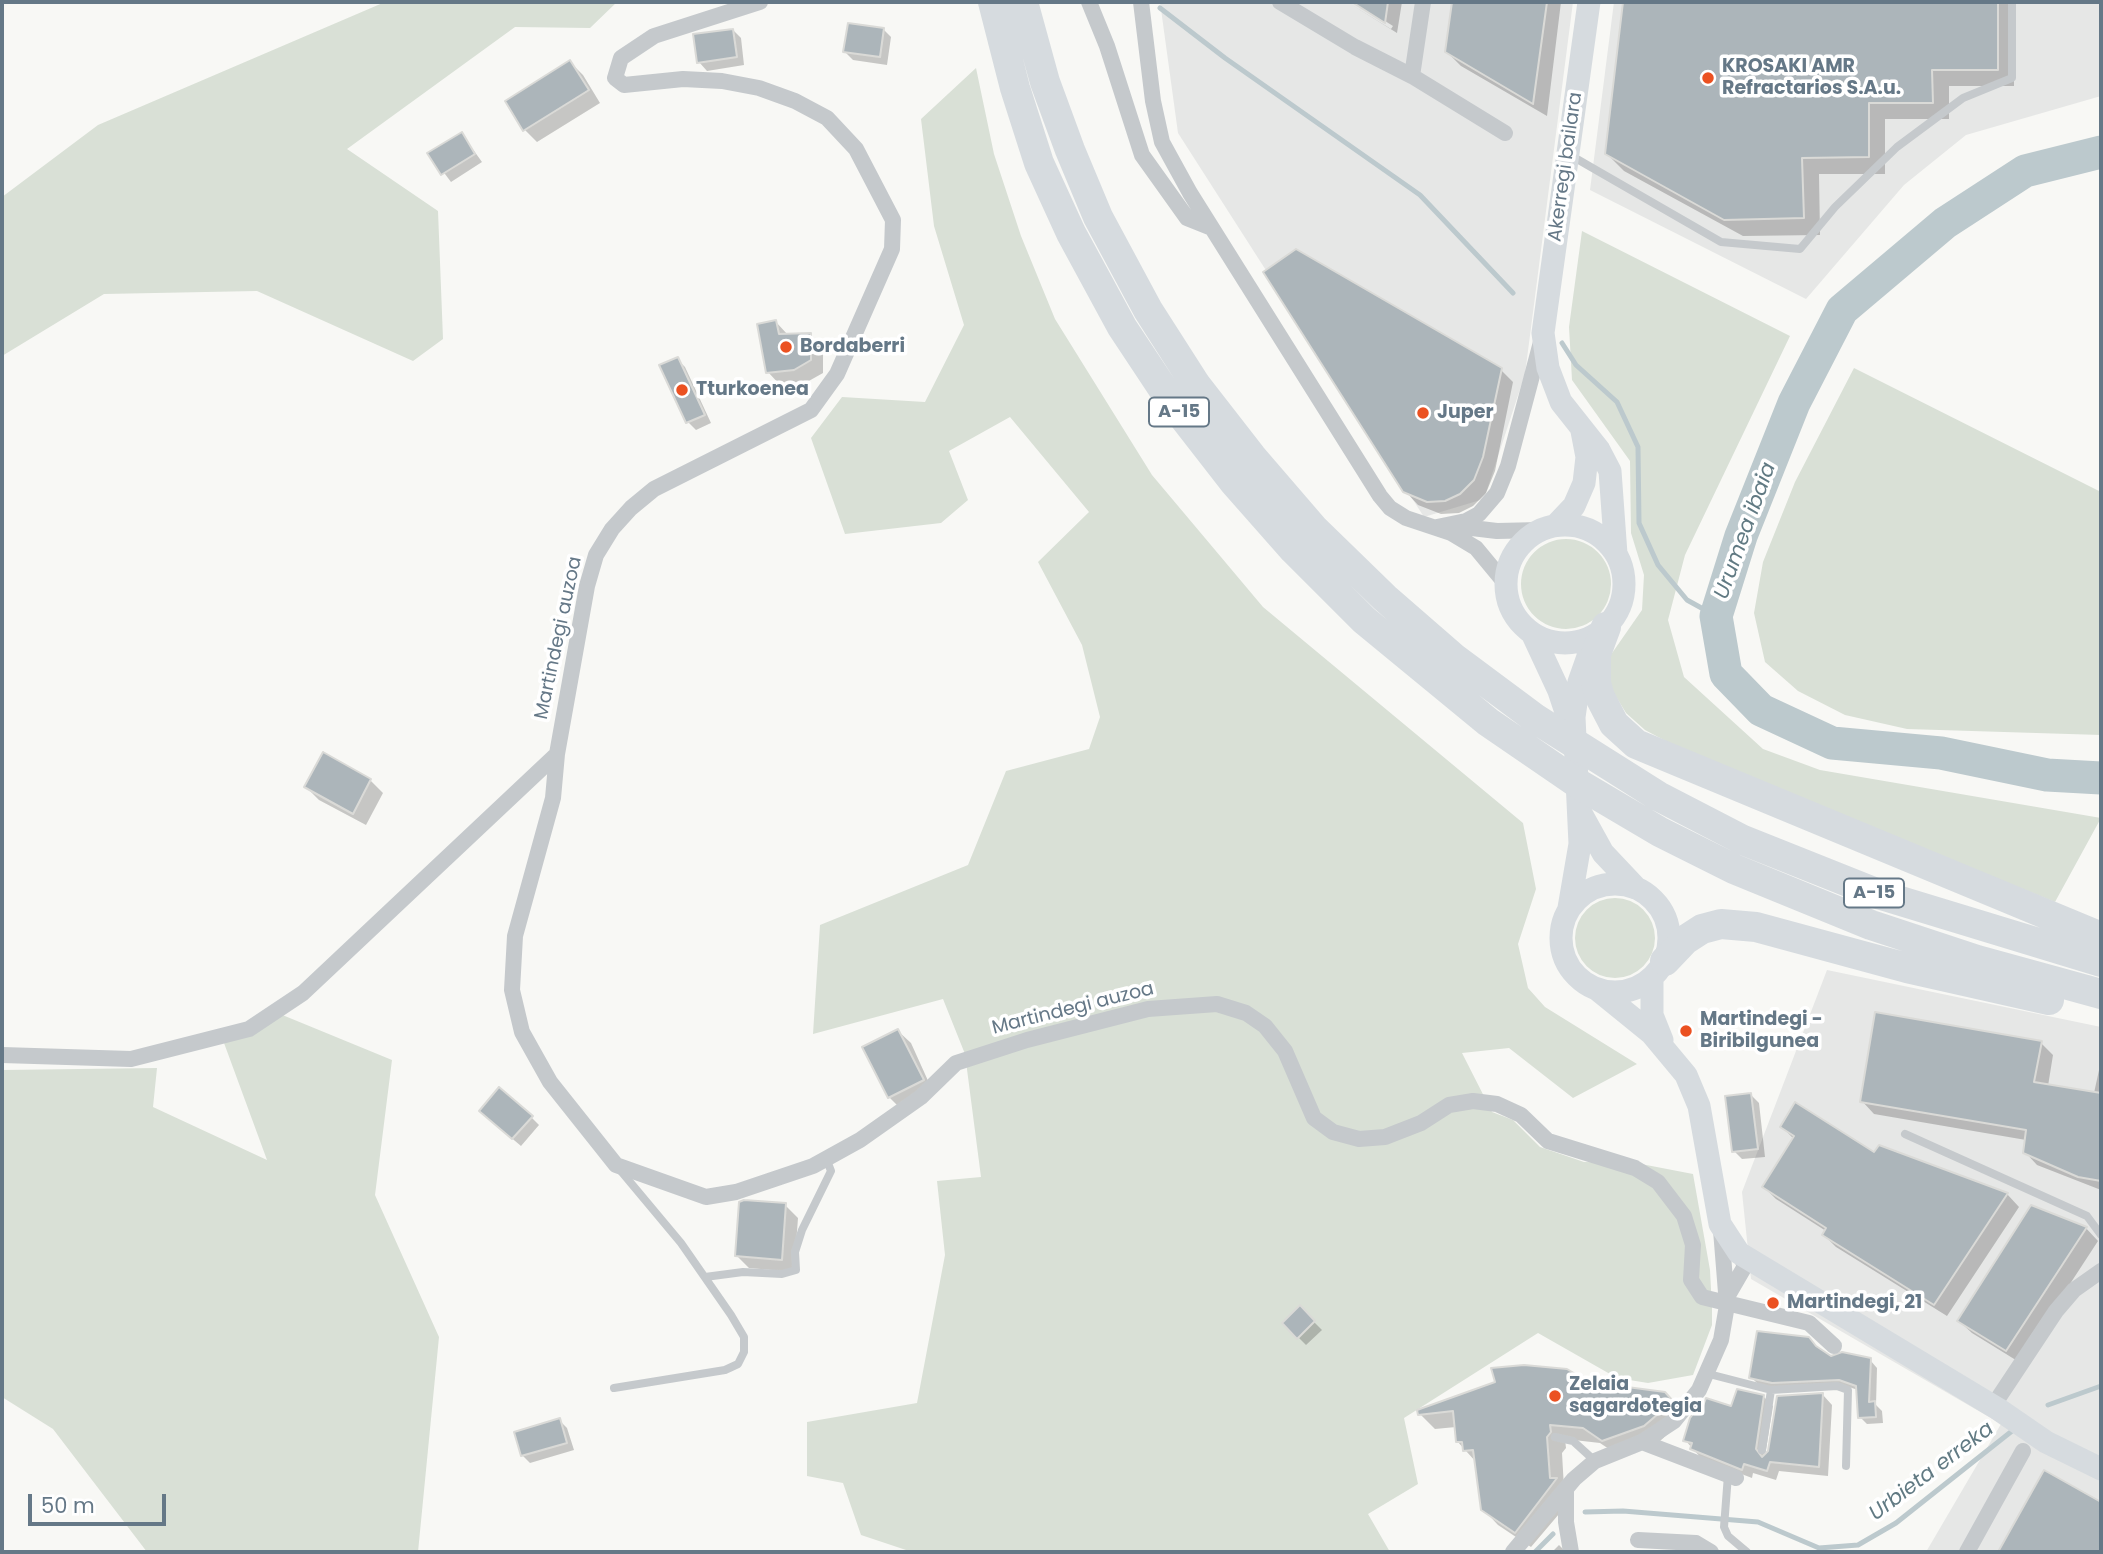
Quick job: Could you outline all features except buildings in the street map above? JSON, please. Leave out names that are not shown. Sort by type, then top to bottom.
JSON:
[{"type":"highway","name":"A-15","points":[[1009,7],[1045,82],[1098,217],[1149,310],[1196,385],[1252,457],[1314,529],[1385,598],[1481,679],[1592,757],[1658,796],[1743,840],[1881,895],[2101,962]]},
{"type":"highway","name":"A-15","points":[[1009,7],[1039,163],[1065,221],[1122,327],[1171,401],[1234,482],[1294,550],[1364,620],[1488,722],[1577,783],[1660,832],[1734,869],[1871,925],[1977,960],[2101,994]]},
{"type":"highway","points":[[1602,630],[1596,654],[1596,683],[1605,711],[1614,724],[1636,744],[2101,936]]},
{"type":"highway","points":[[1658,970],[1685,940],[1702,929],[1721,924],[1756,927],[1907,968],[2101,1010]]},
{"type":"main road","name":"Akerregi bailara","points":[[1589,2],[1543,333],[1553,385],[1582,431],[1605,460],[1613,483],[1616,554]]},
{"type":"main road","points":[[1573,734],[1559,691],[1531,633],[1510,606],[1506,572],[1516,551],[1574,506],[1584,483],[1587,457],[1582,431]]},
{"type":"main road","points":[[1548,527],[1580,526],[1591,530],[1616,554],[1623,568],[1622,600],[1602,630],[1579,682],[1573,734],[1580,809],[1579,862],[1568,911],[1562,925],[1564,958],[1583,983],[1598,990],[1667,1049]]},
{"type":"main road","points":[[1531,633],[1551,641],[1572,643],[1602,630]]},
{"type":"main road","points":[[1580,809],[1603,853],[1636,888],[1651,897],[1665,918],[1670,944],[1658,970],[1652,1015],[1667,1049],[1695,1091],[1720,1224],[1748,1263],[1996,1407],[2046,1441],[2101,1469]]},
{"type":"main road","points":[[1568,911],[1591,889],[1614,884],[1636,888]]},
{"type":"main road","points":[[1598,990],[1626,992],[1658,970]]},
{"type":"main road","points":[[1996,1407],[2101,1452]]},
{"type":"street","name":"Martindegi auzoa","points":[[760,2],[654,36],[621,58],[615,78],[624,85],[683,79],[747,85],[795,101],[827,118],[856,149],[877,184],[893,220],[892,249],[837,374],[811,410],[654,489],[631,508],[612,529],[596,555],[587,586],[557,754],[553,798],[515,936],[512,990],[522,1032],[550,1082],[616,1165],[706,1197],[736,1192],[827,1158],[921,1097],[956,1063],[1027,1040],[1148,1009],[1217,1004],[1246,1013],[1265,1026],[1285,1051],[1314,1118],[1333,1132],[1359,1139],[1385,1137],[1421,1123],[1449,1105],[1473,1101],[1497,1104],[1521,1115],[1548,1141],[1634,1168],[1658,1182],[1684,1216],[1693,1245],[1691,1280],[1702,1297],[1809,1323],[1834,1346]]},
{"type":"street","points":[[1089,2],[1107,46],[1142,155],[1187,218],[1212,228]]},
{"type":"street","points":[[1141,2],[1153,101],[1162,142],[1212,228],[1390,509],[1406,518],[1443,526],[1497,531],[1548,527]]},
{"type":"street","points":[[1280,2],[1505,132]]},
{"type":"street","points":[[1412,76],[1423,2]]},
{"type":"street","points":[[1443,526],[1479,514],[1503,480],[1543,333]]},
{"type":"street","points":[[1443,526],[1476,548],[1506,583]]},
{"type":"street","points":[[2,1055],[131,1059],[249,1029],[303,993],[557,754]]},
{"type":"street","points":[[1513,1552],[1566,1490],[1595,1461],[1642,1442],[1674,1421],[1709,1374],[1721,1340],[1727,1301],[1720,1224]]},
{"type":"street","points":[[1727,1301],[1748,1263]]},
{"type":"street","points":[[1996,1407],[2056,1311],[2074,1290],[2101,1271]]},
{"type":"street","points":[[1642,1442],[1732,1477]]},
{"type":"street","points":[[1967,1552],[2023,1451]]},
{"type":"street","points":[[1566,1490],[1566,1522],[1571,1552]]},
{"type":"street","points":[[1638,1540],[1696,1543],[1711,1552]]},
{"type":"lane","points":[[1568,154],[1721,242],[1800,249],[1835,207],[1897,147],[1963,98],[2012,78],[2012,2]]},
{"type":"lane","points":[[1905,1134],[2087,1216],[2101,1235]]},
{"type":"lane","points":[[705,1277],[743,1272],[782,1274],[796,1270],[795,1252],[802,1230],[831,1171],[827,1158]]},
{"type":"lane","name":"Martindegi auzoa","points":[[614,1388],[691,1377],[738,1364],[744,1352],[744,1337],[705,1277],[616,1165]]},
{"type":"lane","points":[[1709,1374],[1771,1390],[1837,1386],[1848,1390],[1846,1466]]},
{"type":"lane","points":[[1762,1450],[1771,1390]]},
{"type":"lane","points":[[1555,1437],[1573,1441],[1595,1461]]},
{"type":"lane","points":[[2023,1451],[2033,1444],[2046,1441]]},
{"type":"lane","points":[[1732,1477],[1724,1527],[1728,1536],[1747,1552]]},
{"type":"shaded area","points":[[385,2],[617,2],[590,28],[515,27],[347,149],[438,211],[443,339],[413,361],[257,291],[104,294],[2,356],[2,197],[98,125]]},
{"type":"shaded area","points":[[1160,2],[1573,2],[1525,374],[1484,499],[1424,517],[1178,133]]},
{"type":"shaded area","points":[[1614,2],[2101,2],[2101,96],[1966,135],[1904,185],[1806,299],[1590,190]]},
{"type":"shaded area","points":[[976,68],[994,154],[1021,236],[1055,319],[1152,475],[1263,607],[1523,823],[1536,889],[1518,944],[1528,988],[1545,1007],[1637,1064],[1573,1098],[1509,1048],[1462,1053],[1492,1112],[1513,1120],[1540,1147],[1584,1162],[1636,1163],[1693,1174],[1710,1270],[1712,1325],[1693,1375],[1648,1383],[1617,1378],[1538,1333],[1404,1418],[1418,1484],[1368,1514],[1390,1552],[912,1552],[861,1535],[843,1483],[807,1476],[807,1422],[917,1403],[945,1255],[937,1181],[981,1177],[965,1054],[943,999],[813,1034],[820,925],[968,865],[1006,771],[1089,749],[1100,717],[1082,645],[1038,562],[1089,512],[1010,417],[949,451],[968,500],[941,523],[845,534],[811,438],[842,397],[925,402],[964,325],[934,226],[921,119]]},
{"type":"shaded area","points":[[1582,231],[1790,336],[1685,555],[1668,620],[1684,677],[1763,749],[1820,770],[2101,818],[2055,902],[1690,754],[1645,730],[1626,713],[1609,685],[1610,656],[1642,610],[1644,575],[1631,533],[1630,461],[1572,380],[1569,327]]},
{"type":"shaded area","points":[[1854,368],[2101,492],[2101,735],[1907,729],[1845,715],[1798,691],[1765,662],[1754,613],[1763,562],[1795,482]]},
{"type":"shaded area","points":[[1566,539],[1583,542],[1598,552],[1608,567],[1611,584],[1608,601],[1598,616],[1583,626],[1566,629],[1549,626],[1534,616],[1524,601],[1521,584],[1524,567],[1534,552],[1549,542]]},
{"type":"shaded area","points":[[1607,898],[1623,898],[1644,909],[1655,930],[1655,946],[1644,967],[1623,978],[1607,978],[1593,972],[1581,960],[1575,946],[1575,930],[1581,916],[1593,904]]},
{"type":"shaded area","points":[[1827,970],[2101,1027],[2101,1552],[1926,1552],[2001,1424],[1751,1279],[1742,1192]]},
{"type":"shaded area","points":[[280,1014],[392,1060],[375,1195],[439,1337],[418,1552],[147,1552],[53,1429],[2,1397],[2,1070],[157,1068],[153,1107],[267,1160],[224,1043]]},
{"type":"waterway","points":[[1160,8],[1225,58],[1420,195],[1513,293]]},
{"type":"waterway","name":"Urumea ibaia","points":[[2101,152],[2025,171],[1945,223],[1842,310],[1794,403],[1741,536],[1716,616],[1726,674],[1761,710],[1832,743],[1941,753],[2047,775],[2101,778]]},
{"type":"waterway","points":[[1562,343],[1576,365],[1617,402],[1638,447],[1639,523],[1658,565],[1687,600],[1716,616]]},
{"type":"waterway","name":"Urbieta erreka","points":[[2048,1405],[2101,1386]]},
{"type":"waterway","name":"Urbieta erreka","points":[[1585,1512],[1623,1511],[1758,1522],[1819,1548],[1858,1545],[1896,1523],[2012,1431]]},
{"type":"waterway","name":"Urbieta erreka","points":[[1535,1552],[1553,1534]]},
{"type":"place","name":"KROSAKI AMR Refractarios S.A.u.","points":[[1708,78]]},
{"type":"place","name":"Bordaberri","points":[[786,347]]},
{"type":"place","name":"Tturkoenea","points":[[682,390]]},
{"type":"place","name":"Juper","points":[[1423,413]]},
{"type":"place","name":"Martindegi - Biribilgunea","points":[[1686,1031]]},
{"type":"place","name":"Martindegi, 21","points":[[1773,1303]]},
{"type":"place","name":"Zelaia sagardotegia","points":[[1555,1396]]}]
